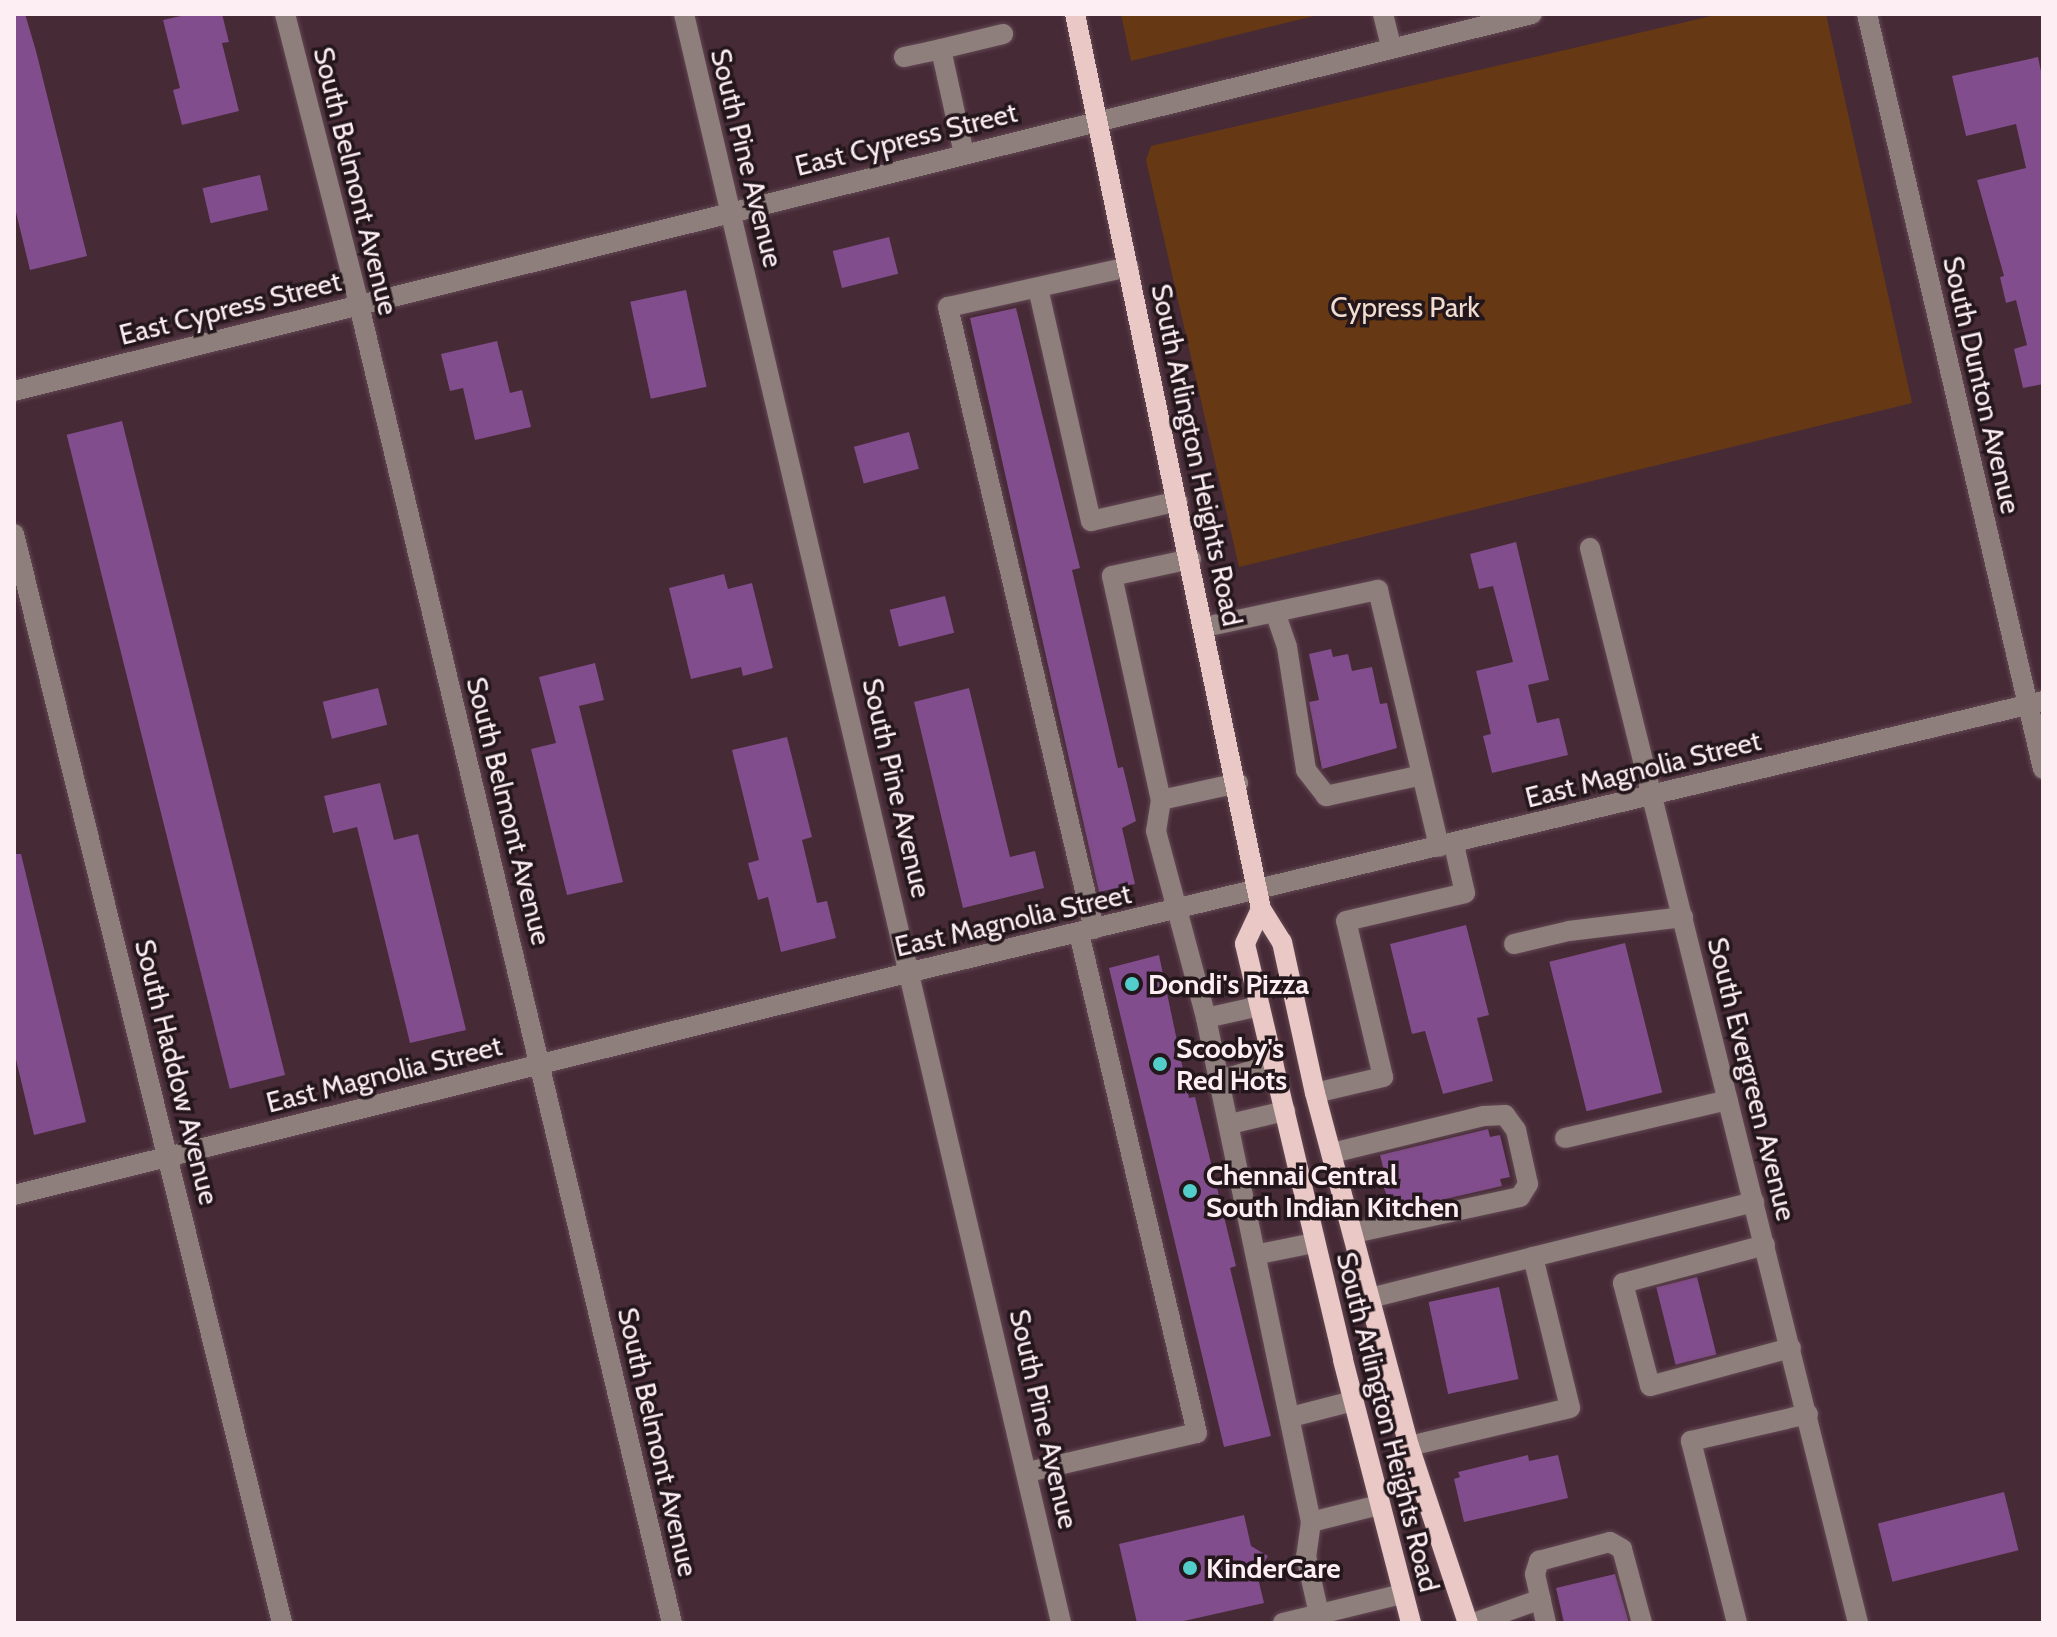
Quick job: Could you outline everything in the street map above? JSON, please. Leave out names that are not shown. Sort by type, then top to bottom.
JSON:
[{"type":"main road","name":"South Arlington Heights Road","points":[[1075,14],[1238,783],[1259,900],[1282,942],[1315,1093],[1409,1446],[1471,1623]]},
{"type":"main road","name":"South Arlington Heights Road","points":[[1259,900],[1245,944],[1314,1243],[1411,1623]]},
{"type":"street","name":"South Belmont Avenue","points":[[285,14],[359,305],[672,1623]]},
{"type":"street","name":"South Pine Avenue","points":[[684,14],[911,972],[1061,1623]]},
{"type":"street","points":[[1383,14],[1391,47]]},
{"type":"street","name":"East Cypress Street","points":[[14,391],[1532,14]]},
{"type":"street","name":"South Dunton Avenue","points":[[1867,14],[2035,703],[2043,769]]},
{"type":"street","points":[[904,57],[1003,34]]},
{"type":"street","points":[[941,49],[964,154]]},
{"type":"street","points":[[1028,1472],[1197,1433],[948,307],[1129,267]]},
{"type":"street","points":[[1038,288],[1091,521],[1178,501]]},
{"type":"street","name":"South Haddow Avenue","points":[[14,534],[282,1623]]},
{"type":"street","name":"South Evergreen Avenue","points":[[1590,548],[1858,1623]]},
{"type":"street","points":[[1191,559],[1112,576],[1161,800],[1156,831],[1175,911],[1190,946],[1259,1254],[1311,1522],[1306,1556],[1319,1614]]},
{"type":"street","points":[[1205,627],[1378,590],[1422,775],[1465,893],[1346,921],[1383,1077],[1315,1093]]},
{"type":"street","points":[[1275,612],[1287,647],[1292,710],[1306,770],[1326,796],[1422,775]]},
{"type":"street","name":"East Magnolia Street","points":[[14,1195],[911,972],[1175,911],[1259,900],[1446,846],[2035,703]]},
{"type":"street","points":[[1161,800],[1238,783]]},
{"type":"street","points":[[1514,944],[1569,931],[1683,917]]},
{"type":"street","points":[[1206,1018],[1260,1006]]},
{"type":"street","points":[[1220,1080],[1274,1064]]},
{"type":"street","points":[[1565,1138],[1728,1100]]},
{"type":"street","points":[[1230,1124],[1285,1111]]},
{"type":"street","points":[[1332,1153],[1484,1116],[1505,1115],[1516,1130],[1528,1184],[1520,1197],[1353,1233]]},
{"type":"street","points":[[1370,1298],[1754,1202]]},
{"type":"street","points":[[1259,1254],[1314,1243]]},
{"type":"street","points":[[1765,1245],[1623,1283],[1650,1386],[1791,1348]]},
{"type":"street","points":[[1409,1446],[1570,1408],[1533,1257]]},
{"type":"street","points":[[1291,1417],[1353,1401]]},
{"type":"street","points":[[1737,1623],[1691,1441],[1808,1414]]},
{"type":"street","points":[[1311,1522],[1379,1505]]},
{"type":"street","points":[[1546,1623],[1535,1574],[1539,1561],[1610,1542],[1622,1549],[1642,1623]]},
{"type":"street","points":[[1283,1623],[1402,1594]]},
{"type":"street","points":[[1471,1623],[1541,1599]]},
{"type":"green space","points":[[1121,14],[1322,14],[1131,61]]},
{"type":"green space","name":"Cypress Park","points":[[1720,14],[1826,14],[1912,403],[1239,567],[1146,160],[1151,146]]},
{"type":"building","points":[[14,14],[25,14],[87,256],[30,270],[14,204]]},
{"type":"building","points":[[190,14],[222,14],[229,42],[222,43],[239,111],[182,125],[173,90],[180,88],[163,20]]},
{"type":"building","points":[[2038,57],[2043,81],[2043,384],[2023,388],[2014,349],[2027,345],[2016,300],[2006,303],[2000,277],[2004,276],[1977,180],[2026,168],[2016,124],[1966,136],[1952,76]]},
{"type":"building","points":[[260,175],[268,210],[211,223],[203,188]]},
{"type":"building","points":[[889,237],[898,274],[842,288],[833,251]]},
{"type":"building","points":[[686,290],[707,387],[651,399],[630,302]]},
{"type":"building","points":[[1016,308],[1080,568],[1072,570],[1118,768],[1123,767],[1136,821],[1122,828],[1135,884],[1099,892],[970,318]]},
{"type":"building","points":[[497,341],[510,393],[522,390],[531,427],[475,440],[463,388],[450,391],[441,354]]},
{"type":"building","points":[[122,421],[285,1075],[230,1089],[67,435]]},
{"type":"building","points":[[909,432],[919,469],[864,483],[854,447]]},
{"type":"building","points":[[1516,542],[1549,680],[1528,685],[1537,723],[1559,718],[1568,755],[1492,773],[1483,736],[1491,734],[1476,671],[1513,662],[1493,586],[1479,589],[1470,554]]},
{"type":"building","points":[[724,574],[728,589],[752,583],[773,668],[743,676],[741,667],[691,679],[669,588]]},
{"type":"building","points":[[945,596],[954,633],[899,647],[890,610]]},
{"type":"building","points":[[1331,649],[1333,657],[1348,654],[1352,671],[1372,667],[1380,704],[1387,703],[1397,748],[1322,769],[1309,702],[1319,700],[1309,654]]},
{"type":"building","points":[[595,663],[604,700],[579,706],[623,882],[567,895],[531,749],[556,743],[539,677]]},
{"type":"building","points":[[378,688],[387,725],[332,739],[323,702]]},
{"type":"building","points":[[969,688],[1010,857],[1035,851],[1044,888],[963,908],[914,702]]},
{"type":"building","points":[[787,737],[812,837],[802,840],[817,903],[827,901],[836,938],[781,952],[768,897],[758,900],[748,863],[759,860],[732,750]]},
{"type":"building","points":[[380,783],[394,840],[418,834],[466,1030],[410,1043],[357,827],[333,833],[324,796]]},
{"type":"building","points":[[14,854],[21,854],[86,1122],[34,1135],[14,1051]]},
{"type":"building","points":[[1466,925],[1489,1015],[1477,1018],[1493,1081],[1443,1094],[1425,1031],[1412,1034],[1390,944]]},
{"type":"building","points":[[1625,943],[1662,1092],[1587,1111],[1549,962]]},
{"type":"building","points":[[1159,955],[1189,1098],[1195,1097],[1236,1266],[1230,1268],[1271,1436],[1224,1447],[1109,968]]},
{"type":"building","points":[[1488,1129],[1490,1137],[1500,1135],[1510,1177],[1500,1179],[1502,1186],[1393,1211],[1378,1173],[1384,1171],[1380,1155]]},
{"type":"building","points":[[1697,1277],[1716,1355],[1676,1365],[1656,1287]]},
{"type":"building","points":[[1499,1287],[1519,1379],[1448,1394],[1429,1302]]},
{"type":"building","points":[[1528,1455],[1529,1461],[1558,1455],[1568,1498],[1464,1522],[1454,1479],[1460,1477],[1458,1472]]},
{"type":"building","points":[[2004,1492],[2019,1550],[1892,1582],[1878,1523]]},
{"type":"building","name":"KinderCare","points":[[1244,1515],[1251,1546],[1268,1556],[1257,1574],[1264,1603],[1175,1623],[1137,1623],[1119,1544]]},
{"type":"building","points":[[1615,1574],[1629,1623],[1564,1623],[1556,1588]]},
{"type":"place","name":"Dondi's Pizza","points":[[1132,984]]},
{"type":"place","name":"Scooby's Red Hots","points":[[1160,1064]]},
{"type":"place","name":"Chennai Central South Indian Kitchen","points":[[1190,1191]]},
{"type":"place","name":"KinderCare","points":[[1190,1568]]}]
